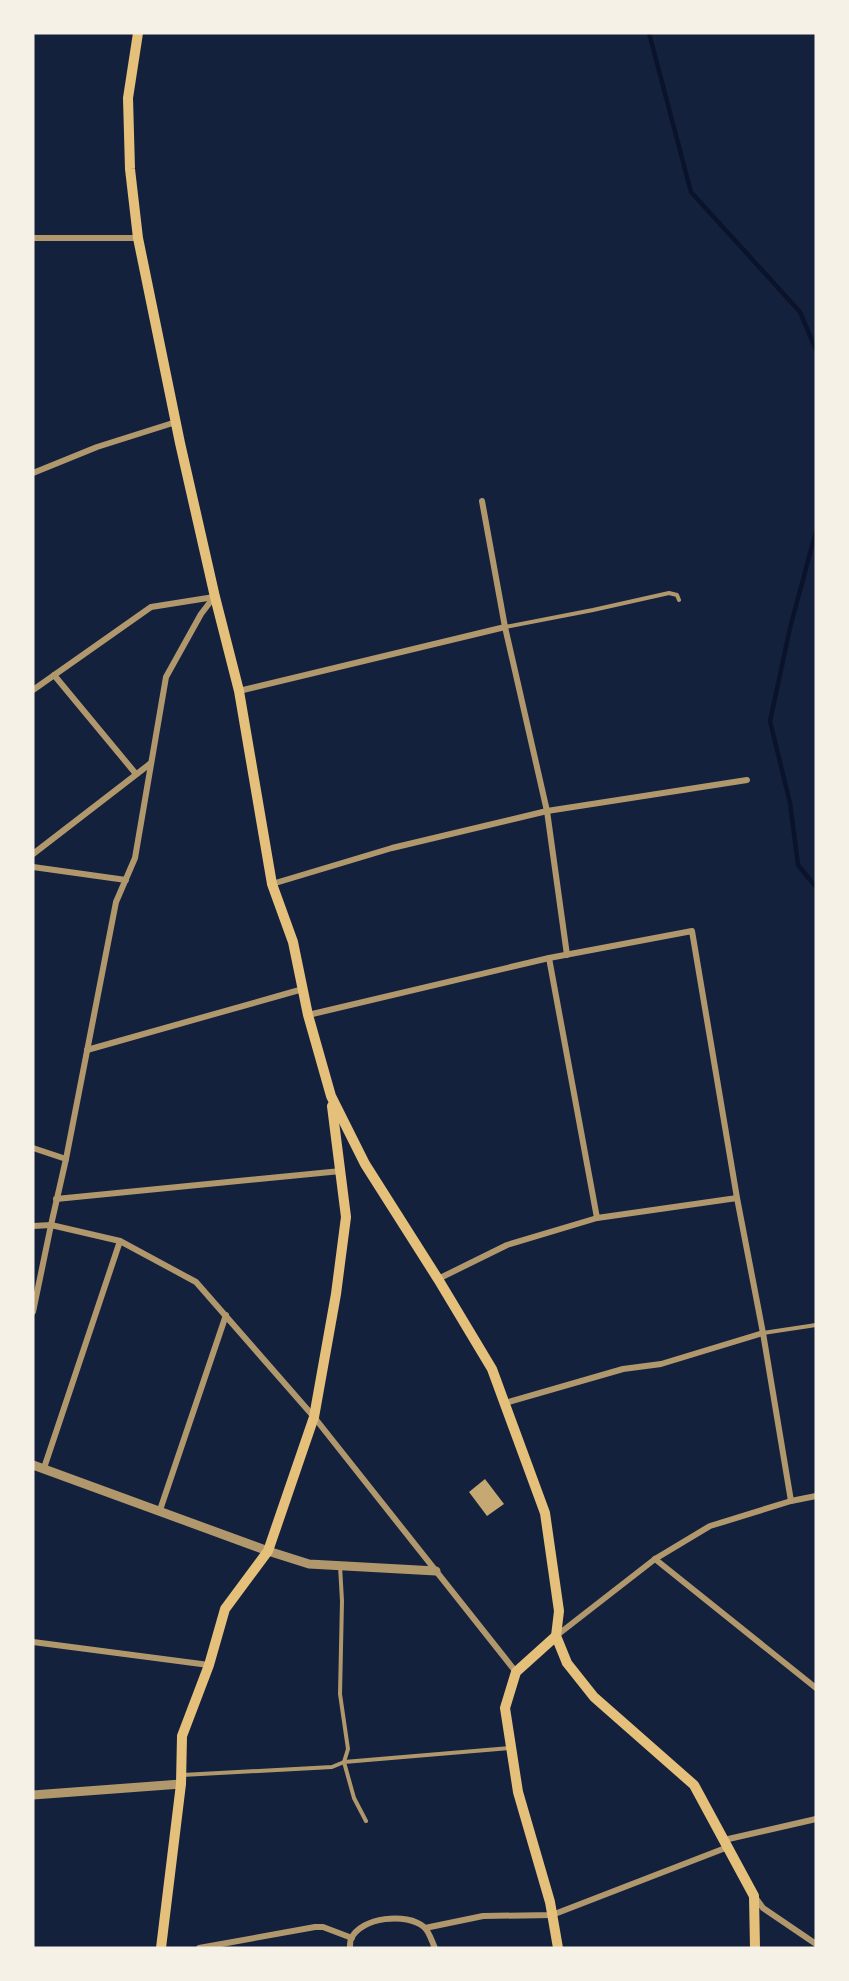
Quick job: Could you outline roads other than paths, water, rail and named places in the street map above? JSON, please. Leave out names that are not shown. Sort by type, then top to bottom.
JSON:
[{"type":"main road","points":[[138,33],[128,98],[130,169],[138,238],[176,422],[238,691],[272,884],[293,942],[308,1015],[331,1096],[346,1216],[336,1294],[314,1417],[268,1551],[225,1609],[209,1665],[182,1736],[181,1780],[161,1948]]},
{"type":"main road","points":[[331,1096],[365,1164],[492,1369],[545,1513],[559,1611],[556,1636],[567,1663],[594,1697],[694,1785],[754,1896],[756,1948]]},
{"type":"main road","points":[[556,1636],[516,1672],[505,1708],[518,1792],[552,1915],[558,1948]]},
{"type":"street","points":[[33,238],[138,238]]},
{"type":"street","points":[[33,473],[97,447],[176,422]]},
{"type":"street","points":[[482,501],[505,627],[548,811],[567,955]]},
{"type":"street","points":[[33,690],[151,607],[215,597]]},
{"type":"street","points":[[33,1312],[66,1159],[116,902],[135,858],[166,677],[201,614],[215,597]]},
{"type":"street","points":[[238,691],[505,627]]},
{"type":"street","points":[[54,675],[136,774]]},
{"type":"street","points":[[33,854],[151,763]]},
{"type":"street","points":[[272,884],[392,848],[548,811],[747,780]]},
{"type":"street","points":[[33,867],[126,880]]},
{"type":"street","points":[[308,1015],[549,958],[692,931],[791,1501]]},
{"type":"street","points":[[549,958],[597,1218]]},
{"type":"street","points":[[87,1050],[303,989]]},
{"type":"street","points":[[33,1148],[66,1159]]},
{"type":"street","points":[[56,1199],[341,1171]]},
{"type":"street","points":[[438,1279],[507,1245],[597,1218],[738,1198]]},
{"type":"street","points":[[33,1226],[51,1224],[120,1241],[196,1282],[314,1417],[516,1672]]},
{"type":"street","points":[[44,1468],[120,1241]]},
{"type":"street","points":[[160,1510],[226,1316]]},
{"type":"street","points":[[505,1403],[623,1369],[662,1364],[763,1333]]},
{"type":"street","points":[[33,1465],[309,1564],[436,1571]]},
{"type":"street","points":[[556,1636],[655,1559],[710,1526],[791,1501],[816,1496]]},
{"type":"street","points":[[655,1559],[816,1688]]},
{"type":"street","points":[[33,1642],[209,1665]]},
{"type":"street","points":[[33,1795],[181,1780]]},
{"type":"street","points":[[425,1928],[483,1916],[552,1915],[726,1843],[816,1819]]},
{"type":"street","points":[[754,1896],[763,1908],[816,1944]]},
{"type":"street","points":[[350,1948],[352,1938],[363,1926],[386,1919],[405,1917],[425,1928],[435,1948]]},
{"type":"street","points":[[199,1948],[315,1927],[352,1938]]},
{"type":"lane","points":[[505,627],[669,592],[676,595],[679,600]]},
{"type":"lane","points":[[763,1333],[816,1325]]},
{"type":"lane","points":[[340,1565],[342,1601],[340,1694],[348,1749],[344,1762],[354,1798],[366,1821]]},
{"type":"lane","points":[[181,1780],[332,1767],[344,1762],[511,1748]]},
{"type":"waterway","points":[[649,33],[691,192],[800,312],[816,350]]},
{"type":"waterway","points":[[816,531],[790,628],[770,721],[790,803],[798,865],[816,887]]}]
